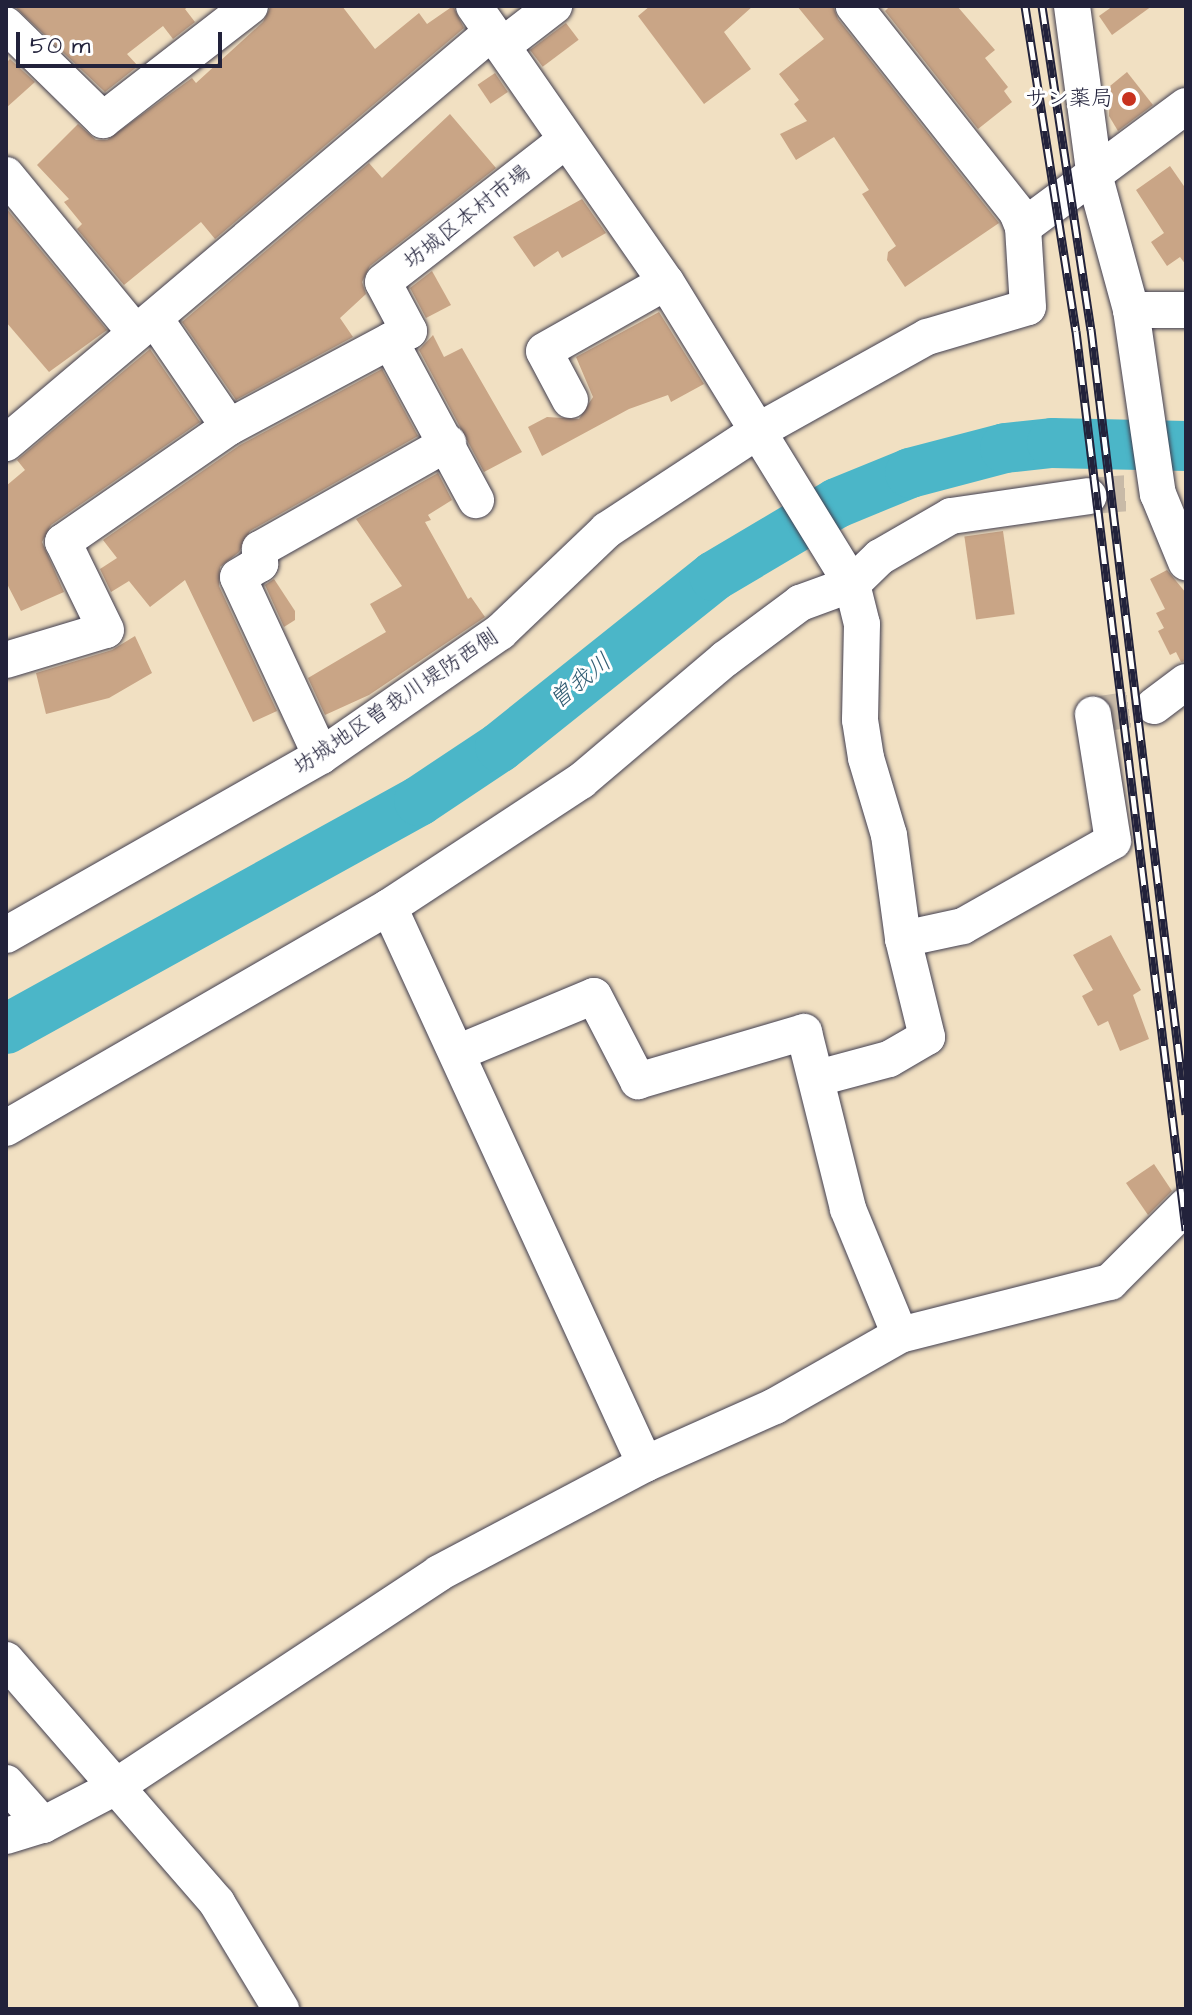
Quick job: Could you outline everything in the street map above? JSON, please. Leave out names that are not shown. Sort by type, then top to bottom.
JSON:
[{"type":"street","points":[[6,25],[103,120],[250,6]]},
{"type":"street","points":[[6,443],[489,28],[554,6]]},
{"type":"street","points":[[854,6],[1017,212],[1023,227],[1095,178],[1186,106]]},
{"type":"street","points":[[1072,6],[1095,178],[1132,317],[1160,487],[1186,562]]},
{"type":"street","points":[[489,28],[666,282],[848,576],[862,624],[860,720],[866,758],[889,835],[903,939],[927,1037],[889,1059],[818,1078]]},
{"type":"street","name":"坊城区本村市場","points":[[390,341],[409,331],[383,282],[566,140]]},
{"type":"street","points":[[6,175],[145,326],[229,427]]},
{"type":"street","name":"坊城地区曽我川堤防西側","points":[[6,935],[321,756],[500,632],[607,530],[927,337],[1028,307],[1023,227]]},
{"type":"street","points":[[570,400],[544,351],[666,282]]},
{"type":"street","points":[[1132,317],[1186,310]]},
{"type":"street","points":[[6,660],[106,630],[63,542],[229,427],[390,341],[448,443],[476,500]]},
{"type":"street","points":[[321,756],[238,577],[260,564],[260,549],[448,443]]},
{"type":"street","points":[[6,1128],[389,907],[581,781],[725,659],[800,603],[951,516],[1089,496]]},
{"type":"street","points":[[1154,706],[1186,682]]},
{"type":"street","points":[[903,939],[963,926],[1113,841],[1093,715]]},
{"type":"street","points":[[389,907],[645,1464]]},
{"type":"street","points":[[457,1053],[594,996],[638,1081],[804,1032],[818,1078],[829,1148],[848,1209],[900,1335]]},
{"type":"street","points":[[6,1836],[43,1825],[112,1789],[439,1573],[645,1464],[775,1406],[900,1335],[1110,1282],[1186,1206]]},
{"type":"street","points":[[6,1660],[112,1789],[217,1903],[281,2009]]},
{"type":"street","points":[[6,1783],[43,1825]]},
{"type":"building","points":[[14,6],[189,6],[185,9],[195,22],[173,39],[163,26],[127,54],[138,66],[105,92]]},
{"type":"building","points":[[271,6],[342,6],[375,49],[419,13],[427,24],[453,6],[464,28],[215,239],[201,222],[124,285],[77,229],[82,224],[64,202],[69,199],[37,165],[78,124],[96,140],[107,140],[192,78],[196,83],[263,22]]},
{"type":"building","points":[[650,6],[753,6],[724,32],[751,69],[704,104],[638,16]]},
{"type":"building","points":[[797,6],[833,6],[838,19],[999,223],[905,287],[887,260],[888,252],[896,246],[862,194],[869,190],[834,137],[796,160],[780,134],[807,121],[794,104],[799,100],[779,74],[824,39]]},
{"type":"building","points":[[890,6],[957,6],[995,50],[985,58],[1008,87],[1004,91],[1012,102],[978,129],[885,11]]},
{"type":"building","points":[[1113,6],[1152,6],[1112,35],[1099,16]]},
{"type":"building","points":[[566,23],[579,40],[543,67],[530,50]]},
{"type":"building","points":[[10,59],[35,82],[6,108],[6,63]]},
{"type":"building","name":"サン薬局","points":[[1127,72],[1153,105],[1118,131],[1109,116],[1110,86]]},
{"type":"building","points":[[495,73],[508,92],[490,104],[478,85]]},
{"type":"building","points":[[450,114],[496,168],[370,266],[362,282],[366,294],[340,318],[353,337],[236,400],[182,322],[369,163],[382,178]]},
{"type":"building","points":[[1170,166],[1186,189],[1186,265],[1180,257],[1167,266],[1151,242],[1164,233],[1136,190]]},
{"type":"building","points":[[582,199],[606,233],[562,258],[558,251],[534,267],[513,237]]},
{"type":"building","points":[[6,208],[107,330],[49,372],[6,322]]},
{"type":"building","points":[[432,271],[451,305],[426,318],[410,288]]},
{"type":"building","points":[[659,312],[704,384],[671,402],[668,395],[629,409],[542,456],[528,427],[547,417],[579,419],[593,397],[576,357]]},
{"type":"building","points":[[433,335],[444,357],[462,348],[522,452],[484,472],[419,350]]},
{"type":"building","points":[[150,349],[200,422],[51,525],[42,542],[64,592],[21,611],[6,582],[6,486],[25,470],[17,460]]},
{"type":"building","points":[[382,369],[418,436],[250,531],[239,552],[220,567],[219,586],[277,711],[253,722],[185,580],[150,607],[129,581],[111,592],[100,569],[117,558],[103,540],[240,445]]},
{"type":"building","points":[[438,473],[452,500],[428,515],[431,520],[425,522],[468,599],[471,597],[485,617],[369,695],[325,715],[308,678],[386,632],[370,604],[402,586],[356,519]]},
{"type":"building","points":[[1003,531],[1015,614],[976,620],[964,536]]},
{"type":"building","points":[[1167,570],[1186,593],[1186,661],[1181,662],[1176,652],[1170,655],[1158,631],[1164,628],[1156,613],[1165,609],[1150,579]]},
{"type":"building","points":[[274,579],[295,611],[295,620],[284,627],[265,585]]},
{"type":"building","points":[[135,636],[152,673],[109,698],[46,714],[36,673],[112,650]]},
{"type":"building","points":[[1111,935],[1141,990],[1133,995],[1149,1039],[1120,1051],[1108,1021],[1098,1026],[1082,996],[1093,990],[1073,955]]},
{"type":"building","points":[[1154,1164],[1172,1191],[1148,1215],[1126,1183]]},
{"type":"waterway","name":"曽我川","points":[[6,1029],[419,801],[500,747],[714,576],[837,503],[910,473],[1005,448],[1052,443],[1186,446]]},
{"type":"tunnel","points":[[1089,496],[1143,492]]},
{"type":"tunnel","points":[[1093,715],[1154,706]]},
{"type":"railway","points":[[1025,6],[1076,331],[1186,1230]]},
{"type":"railway","points":[[1042,6],[1091,329],[1186,1114]]},
{"type":"place","name":"サン薬局","points":[[1129,99]]}]
